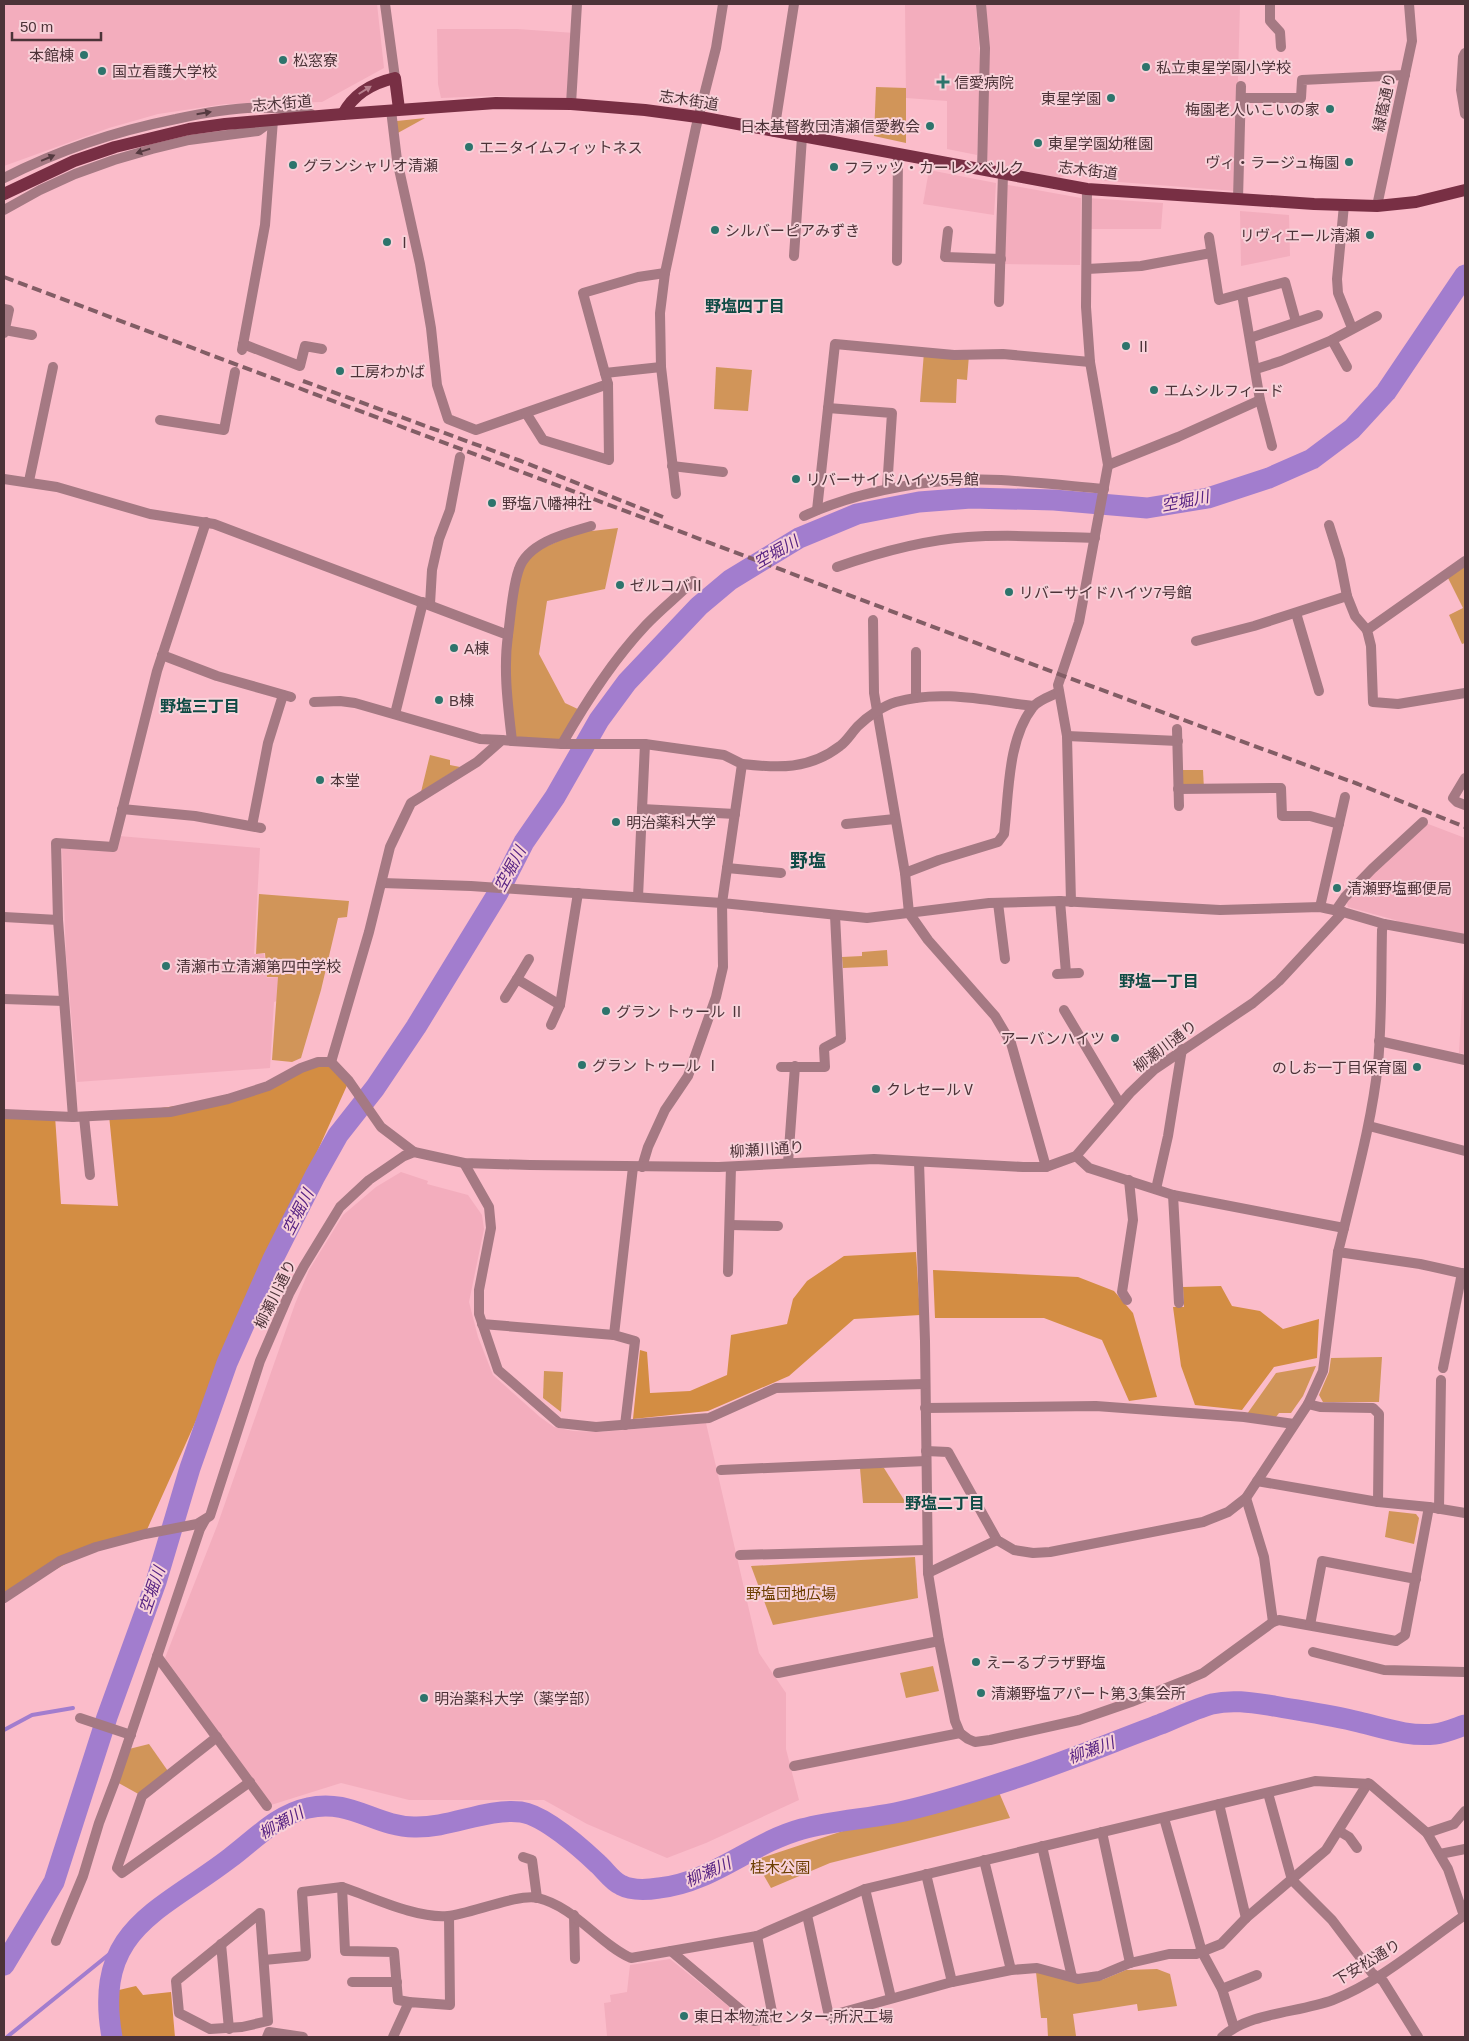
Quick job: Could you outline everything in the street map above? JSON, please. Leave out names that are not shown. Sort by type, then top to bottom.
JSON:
[{"type":"main road","points":[[343,114],[350,101],[367,88],[395,78],[395,110]]},
{"type":"main road","name":"志木街道","points":[[4,194],[74,161],[115,148],[189,130],[274,120],[496,103],[571,104],[645,110],[699,117],[1087,189],[1377,206],[1416,202],[1465,190]]},
{"type":"street","points":[[385,4],[395,78]]},
{"type":"street","points":[[571,104],[577,4]]},
{"type":"street","points":[[676,494],[661,367],[660,313],[665,273],[716,48],[723,4]]},
{"type":"street","points":[[774,132],[794,4]]},
{"type":"street","points":[[981,4],[985,48],[982,170]]},
{"type":"street","points":[[1270,4],[1270,21],[1280,32],[1281,47]]},
{"type":"street","name":"緑蔭通り","points":[[1377,206],[1412,40],[1408,4]]},
{"type":"street","points":[[1465,53],[1463,57],[1461,90],[1465,114]]},
{"type":"street","points":[[1241,98],[1302,98],[1302,80],[1405,75]]},
{"type":"street","points":[[1238,199],[1241,86]]},
{"type":"street","points":[[4,178],[75,146],[111,134],[202,113],[274,108],[322,116]]},
{"type":"street","points":[[395,110],[397,160],[430,319],[437,385],[448,419],[476,430],[608,384]]},
{"type":"street","points":[[4,210],[49,186],[114,160],[189,140],[258,131],[274,120]]},
{"type":"street","points":[[274,120],[266,225],[242,347],[300,366],[306,346],[322,349]]},
{"type":"street","points":[[794,256],[802,137]]},
{"type":"street","points":[[897,261],[898,154]]},
{"type":"street","points":[[999,302],[1003,174]]},
{"type":"street","points":[[1465,184],[1465,190]]},
{"type":"street","points":[[1072,902],[1067,736],[1058,685],[1079,622],[1108,465],[1090,362],[1086,307],[1087,189]]},
{"type":"street","points":[[1344,205],[1337,279],[1338,293],[1352,328]]},
{"type":"street","points":[[948,231],[945,257],[1000,259]]},
{"type":"street","points":[[1209,237],[1219,300],[1285,282],[1296,322]]},
{"type":"street","points":[[1087,269],[1141,266],[1212,253]]},
{"type":"street","points":[[526,413],[543,440],[609,460],[608,384],[583,293],[638,277],[665,273]]},
{"type":"street","points":[[1242,294],[1260,400],[1272,446]]},
{"type":"street","points":[[4,309],[9,310],[4,331],[32,335]]},
{"type":"street","points":[[1250,338],[1318,315]]},
{"type":"street","points":[[1256,369],[1332,340],[1376,316]]},
{"type":"street","points":[[1332,340],[1347,367]]},
{"type":"street","points":[[817,510],[835,344],[954,355],[1003,354],[1090,362]]},
{"type":"street","points":[[29,481],[53,367]]},
{"type":"street","points":[[605,373],[661,367]]},
{"type":"street","points":[[160,420],[224,430],[236,372]]},
{"type":"street","points":[[1108,465],[1178,437],[1260,400]]},
{"type":"street","points":[[828,408],[892,413],[887,489]]},
{"type":"street","points":[[395,714],[427,603],[439,539],[452,503],[460,458]]},
{"type":"street","points":[[672,466],[723,472]]},
{"type":"street","points":[[4,479],[57,486],[150,514],[210,523],[508,635]]},
{"type":"street","points":[[804,516],[817,510],[887,489],[931,482],[1000,480],[1104,489]]},
{"type":"street","points":[[73,1117],[58,920],[56,843],[113,847],[162,655],[210,523]]},
{"type":"street","points":[[1329,525],[1340,560],[1347,596],[1355,616],[1367,630],[1371,646],[1373,702],[1398,704],[1465,693]]},
{"type":"street","points":[[507,741],[506,646],[519,568],[528,555],[537,548],[553,539],[591,526]]},
{"type":"street","points":[[837,567],[908,545],[968,536],[1095,538]]},
{"type":"street","points":[[1367,630],[1465,561]]},
{"type":"street","points":[[564,744],[605,674],[647,624],[694,581]]},
{"type":"street","points":[[1196,641],[1296,613],[1347,596]]},
{"type":"street","points":[[1296,613],[1319,691]]},
{"type":"street","points":[[874,620],[874,693],[906,873],[909,913],[928,940],[995,1016],[1012,1043],[1046,1167]]},
{"type":"street","points":[[916,652],[916,698]]},
{"type":"street","points":[[122,809],[195,816],[257,827],[268,744],[287,696],[217,676],[162,655]]},
{"type":"street","points":[[906,873],[938,860],[998,842],[1004,834],[1009,777],[1020,728],[1034,706],[1059,692]]},
{"type":"street","points":[[314,702],[340,701],[355,703],[480,739],[564,744],[645,744],[724,755],[742,764],[775,768],[794,767],[841,746],[859,725],[877,711],[895,702],[916,698],[952,696],[1034,706]]},
{"type":"street","points":[[1177,729],[1179,806]]},
{"type":"street","points":[[1067,736],[1178,741]]},
{"type":"street","points":[[331,1062],[369,932],[390,847],[411,803],[507,741]]},
{"type":"street","points":[[638,897],[645,744]]},
{"type":"street","points":[[614,1335],[638,1167],[665,1110],[688,1076],[716,996],[723,967],[722,903],[742,764]]},
{"type":"street","points":[[1465,778],[1454,798],[1457,802],[1465,805]]},
{"type":"street","points":[[1178,789],[1281,788],[1282,816],[1310,816],[1339,824]]},
{"type":"street","points":[[1320,907],[1345,796]]},
{"type":"street","points":[[642,809],[734,814]]},
{"type":"street","points":[[846,824],[895,819]]},
{"type":"street","name":"柳瀬川通り","points":[[56,1941],[84,1876],[99,1823],[115,1781],[201,1522],[210,1516],[260,1361],[289,1294],[316,1245],[340,1207],[353,1194],[383,1170],[404,1156],[414,1152],[464,1163],[731,1167],[874,1159],[1046,1167],[1076,1156],[1130,1093],[1159,1065],[1253,1003],[1279,981],[1340,911],[1345,897],[1423,822]]},
{"type":"street","points":[[727,868],[781,873]]},
{"type":"street","points":[[382,883],[473,886],[722,903],[867,918],[943,907],[1060,901],[1220,910],[1320,907],[1384,924],[1465,939]]},
{"type":"street","points":[[551,1025],[560,1005],[578,893]]},
{"type":"street","points":[[1060,901],[1062,973],[1079,973]]},
{"type":"street","points":[[998,903],[1005,959]]},
{"type":"street","points":[[781,1067],[825,1067],[824,1048],[841,1039],[835,915]]},
{"type":"street","points":[[4,917],[58,920]]},
{"type":"street","points":[[721,1470],[926,1456],[948,1452],[997,1540],[1014,1550],[1033,1553],[1050,1552],[1203,1522],[1228,1512],[1246,1498],[1308,1404],[1324,1366],[1338,1252],[1368,1126],[1379,1041],[1382,930],[1384,924]]},
{"type":"street","points":[[505,998],[529,959]]},
{"type":"street","points":[[517,979],[560,1005]]},
{"type":"street","points":[[4,1000],[64,1001]]},
{"type":"street","points":[[1064,1010],[1120,1104]]},
{"type":"street","points":[[1379,1041],[1465,1060]]},
{"type":"street","points":[[1156,1189],[1168,1136],[1182,1049]]},
{"type":"street","points":[[4,1114],[84,1117],[170,1112],[228,1099],[268,1086],[301,1068],[318,1062],[331,1062],[349,1081],[381,1127],[414,1152]]},
{"type":"street","points":[[788,1163],[795,1066]]},
{"type":"street","points":[[84,1117],[90,1175]]},
{"type":"street","points":[[1368,1126],[1465,1151]]},
{"type":"street","points":[[1076,1156],[1089,1168],[1173,1195],[1344,1228]]},
{"type":"street","points":[[919,1162],[928,1573],[938,1641],[954,1718],[960,1733],[975,1742],[1079,1720],[1131,1702],[1203,1673],[1279,1620],[1396,1641],[1405,1635],[1416,1579],[1434,1508],[1441,1380]]},
{"type":"street","points":[[464,1163],[489,1207],[491,1228],[479,1290],[479,1314],[498,1370],[559,1423],[596,1427],[709,1418],[776,1388],[925,1384]]},
{"type":"street","points":[[728,1272],[731,1167]]},
{"type":"street","points":[[1127,1300],[1122,1292],[1133,1220],[1129,1180]]},
{"type":"street","points":[[1173,1195],[1179,1303]]},
{"type":"street","points":[[730,1225],[778,1226]]},
{"type":"street","points":[[1338,1252],[1464,1273],[1443,1368]]},
{"type":"street","points":[[482,1324],[614,1335],[635,1341],[625,1425]]},
{"type":"street","points":[[1308,1404],[1320,1407],[1373,1408],[1379,1414],[1378,1502]]},
{"type":"street","points":[[925,1408],[1096,1406],[1244,1417],[1294,1424]]},
{"type":"street","points":[[1257,1481],[1378,1502],[1465,1513]]},
{"type":"street","points":[[1246,1498],[1264,1557],[1274,1622]]},
{"type":"street","points":[[4,1598],[60,1561],[96,1547],[201,1522]]},
{"type":"street","points":[[928,1573],[997,1540]]},
{"type":"street","points":[[740,1556],[926,1550]]},
{"type":"street","points":[[1310,1625],[1322,1561],[1416,1579]]},
{"type":"street","points":[[778,1673],[938,1641]]},
{"type":"street","points":[[1313,1652],[1384,1670],[1465,1672]]},
{"type":"street","points":[[157,1656],[267,1806]]},
{"type":"street","points":[[80,1718],[129,1735]]},
{"type":"street","points":[[794,1766],[960,1733]]},
{"type":"street","points":[[217,1737],[142,1796],[117,1868],[122,1873],[250,1782]]},
{"type":"street","points":[[264,1960],[306,1956],[302,1892],[342,1887],[427,1916],[449,1916],[514,1901],[537,1898],[574,1915],[622,1954],[631,1958],[757,1936],[865,1889],[1315,1781],[1368,1782],[1427,1833],[1448,1869],[1464,1916]]},
{"type":"street","points":[[807,1915],[829,2016],[952,1982],[1011,1970],[1037,1968],[1078,1979],[1099,1976],[1130,1963],[1169,1954],[1196,1954],[1221,1944],[1246,1918],[1326,1850],[1368,1782]]},
{"type":"street","points":[[1268,1793],[1292,1880],[1332,1920],[1372,1973],[1383,1981],[1418,2037]]},
{"type":"street","points":[[1219,1804],[1246,1918]]},
{"type":"street","points":[[1427,1833],[1454,1824],[1465,1811]]},
{"type":"street","points":[[1164,1818],[1202,1952],[1222,1989],[1234,2027]]},
{"type":"street","points":[[1339,1831],[1350,1836],[1357,1848]]},
{"type":"street","points":[[1102,1832],[1130,1963]]},
{"type":"street","points":[[1042,1846],[1072,1977]]},
{"type":"street","points":[[1440,1854],[1465,1849]]},
{"type":"street","points":[[524,1857],[532,1860],[537,1898]]},
{"type":"street","points":[[984,1860],[1011,1970]]},
{"type":"street","points":[[926,1874],[952,1982]]},
{"type":"street","points":[[342,1887],[345,1951],[394,1952],[398,2000],[450,2005],[449,1916]]},
{"type":"street","points":[[865,1889],[891,1998]]},
{"type":"street","points":[[268,2030],[260,1913],[176,1981],[179,2013],[210,2029],[268,2030],[303,2037]]},
{"type":"street","points":[[574,1915],[575,1959]]},
{"type":"street","name":"下安松通り","points":[[1222,2037],[1234,2027],[1247,2022],[1333,2000],[1377,1977],[1464,1916]]},
{"type":"street","points":[[672,1951],[754,2021],[773,2017],[757,1936]]},
{"type":"street","points":[[221,1944],[229,2028]]},
{"type":"street","points":[[1222,1989],[1257,1975]]},
{"type":"street","points":[[352,1982],[396,1982]]},
{"type":"street","points":[[393,2037],[409,2002]]},
{"type":"shaded area","name":"国立看護大学校","points":[[4,4],[377,4],[384,68],[322,102],[225,104],[158,114],[109,128],[4,166]]},
{"type":"shaded area","name":"信愛病院","points":[[905,4],[976,4],[981,75],[977,155],[947,149],[947,101],[906,98]]},
{"type":"shaded area","name":"東星学園","points":[[984,4],[1240,4],[1235,191],[1106,181],[1070,174],[1060,178],[983,163]]},
{"type":"shaded area","points":[[437,29],[517,29],[575,33],[571,98],[491,96],[441,98],[438,84]]},
{"type":"shaded area","points":[[929,170],[996,183],[994,215],[923,204]]},
{"type":"shaded area","points":[[1003,184],[1081,198],[1080,265],[1000,264]]},
{"type":"shaded area","points":[[1087,198],[1163,203],[1161,229],[1087,229]]},
{"type":"shaded area","points":[[1240,211],[1289,215],[1290,256],[1241,266]]},
{"type":"shaded area","points":[[1423,822],[1465,838],[1465,939],[1409,929],[1395,920],[1348,907],[1345,897]]},
{"type":"shaded area","name":"清瀬市立清瀬第四中学校","points":[[119,836],[260,848],[254,954],[264,954],[267,978],[279,977],[277,1001],[274,1002],[270,1068],[77,1082],[66,956],[62,848],[115,849]]},
{"type":"shaded area","points":[[1465,945],[1465,1054],[1459,1053]]},
{"type":"shaded area","points":[[331,1062],[349,1081],[145,1534],[96,1547],[4,1598],[4,1114],[55,1116],[61,1204],[118,1206],[109,1115],[228,1099],[301,1068]]},
{"type":"shaded area","points":[[401,1172],[428,1181],[427,1184],[468,1195],[482,1215],[484,1229],[469,1302],[478,1337],[493,1375],[540,1417],[554,1427],[573,1431],[600,1432],[706,1423],[759,1653],[786,1693],[786,1749],[799,1800],[706,1843],[667,1858],[587,1824],[544,1800],[409,1800],[341,1783],[271,1805],[165,1658],[217,1526],[295,1304],[309,1270],[343,1215],[376,1187]]},
{"type":"shaded area","points":[[916,1252],[920,1315],[854,1319],[789,1376],[708,1411],[633,1419],[640,1350],[647,1352],[650,1393],[690,1391],[727,1375],[731,1335],[787,1324],[793,1299],[807,1281],[844,1256]]},
{"type":"shaded area","points":[[933,1270],[1078,1277],[1114,1291],[1133,1313],[1157,1397],[1129,1401],[1102,1340],[1044,1318],[935,1318]]},
{"type":"shaded area","points":[[1221,1286],[1232,1306],[1260,1311],[1283,1329],[1319,1319],[1317,1358],[1274,1367],[1242,1410],[1195,1405],[1181,1366],[1173,1307],[1184,1307],[1183,1287]]},
{"type":"shaded area","points":[[670,1959],[753,2026],[760,2025],[760,2037],[607,2036],[604,2003],[611,2002],[610,1995],[627,1992],[630,1965]]},
{"type":"shaded area","points":[[136,1986],[143,1995],[171,1992],[175,2037],[117,2037],[114,2023],[119,1990]]},
{"type":"green space","points":[[876,87],[906,88],[906,143],[874,136]]},
{"type":"green space","points":[[425,118],[396,134],[397,121]]},
{"type":"green space","points":[[924,352],[969,355],[967,380],[957,379],[956,403],[920,402]]},
{"type":"green space","points":[[716,367],[752,370],[748,411],[714,409]]},
{"type":"green space","points":[[591,526],[592,531],[618,528],[605,589],[547,601],[539,654],[565,703],[582,711],[562,744],[512,741],[507,697],[513,600],[528,555]]},
{"type":"green space","points":[[1465,566],[1465,643],[1462,644],[1449,615],[1463,608],[1448,578]]},
{"type":"green space","points":[[430,755],[450,760],[450,765],[460,767],[421,792]]},
{"type":"green space","points":[[1178,770],[1203,770],[1204,789],[1178,789]]},
{"type":"green space","points":[[259,894],[349,901],[347,917],[338,918],[321,990],[301,1058],[292,1062],[272,1060],[278,977],[267,977],[265,953],[256,954]]},
{"type":"green space","points":[[887,950],[888,966],[843,968],[842,957],[862,956],[862,952]]},
{"type":"green space","points":[[1382,1357],[1379,1402],[1323,1402],[1319,1395],[1329,1372],[1331,1358]]},
{"type":"green space","points":[[1316,1366],[1303,1396],[1291,1413],[1279,1413],[1276,1417],[1247,1414],[1276,1373]]},
{"type":"green space","points":[[544,1371],[563,1372],[561,1412],[543,1398]]},
{"type":"green space","points":[[860,1468],[884,1468],[906,1503],[863,1503]]},
{"type":"green space","points":[[1389,1511],[1416,1514],[1419,1518],[1414,1544],[1385,1537]]},
{"type":"green space","name":"野塩団地広場","points":[[915,1557],[918,1598],[773,1625],[751,1566]]},
{"type":"green space","points":[[933,1666],[939,1691],[906,1698],[900,1673]]},
{"type":"green space","points":[[149,1744],[170,1774],[142,1796],[115,1781],[129,1749]]},
{"type":"green space","name":"桂木公園","points":[[998,1790],[1010,1818],[830,1863],[771,1888],[755,1860],[852,1828]]},
{"type":"green space","points":[[1157,1969],[1170,1974],[1177,2006],[1138,2011],[1137,2004],[1073,2014],[1076,2036],[1048,2037],[1047,2018],[1041,2018],[1036,1972],[1078,1983],[1102,1980],[1126,1970]]},
{"type":"waterway","name":"空堀川","points":[[4,1965],[54,1882],[107,1717],[156,1582],[190,1468],[227,1363],[273,1259],[338,1135],[375,1088],[416,1027],[498,893],[524,842],[555,797],[599,720],[627,682],[699,606],[730,580],[799,538],[857,514],[919,502],[971,498],[1054,500],[1147,508],[1208,498],[1269,478],[1312,459],[1352,429],[1386,392],[1465,275]]},
{"type":"waterway","name":"柳瀬川","points":[[112,2037],[109,2001],[112,1971],[122,1947],[137,1928],[156,1910],[230,1858],[267,1828],[297,1811],[308,1808],[337,1807],[387,1823],[414,1827],[441,1825],[494,1813],[521,1812],[530,1814],[562,1833],[618,1883],[625,1887],[639,1890],[679,1884],[697,1878],[783,1835],[802,1829],[895,1813],[966,1794],[1046,1768],[1212,1704],[1236,1702],[1266,1705],[1338,1717],[1397,1731],[1425,1735],[1447,1732],[1465,1725]]},
{"type":"waterway","points":[[4,1730],[32,1715],[73,1708]]},
{"type":"waterway","points":[[7,2037],[128,1939]]},
{"type":"railway","points":[[4,277],[1061,675],[1358,784],[1465,827]]},
{"type":"railway","points":[[303,381],[521,461],[663,517]]},
{"type":"place","name":"本館棟","points":[[84,55]]},
{"type":"place","name":"松窓寮","points":[[283,60]]},
{"type":"place","name":"私立東星学園小学校","points":[[1146,67]]},
{"type":"place","name":"国立看護大学校","points":[[102,71]]},
{"type":"place","name":"信愛病院","points":[[943,82]]},
{"type":"place","name":"東星学園","points":[[1111,98]]},
{"type":"place","name":"梅園老人いこいの家","points":[[1330,109]]},
{"type":"place","name":"日本基督教団清瀬信愛教会","points":[[930,126]]},
{"type":"place","name":"東星学園幼稚園","points":[[1038,143]]},
{"type":"place","name":"エニタイムフィットネス","points":[[469,147]]},
{"type":"place","name":"ヴィ・ラージュ梅園","points":[[1349,162]]},
{"type":"place","name":"グランシャリオ清瀬","points":[[293,165]]},
{"type":"place","name":"フラッツ・カーレンベルク","points":[[834,167]]},
{"type":"place","name":"シルバーピアみずき","points":[[715,230]]},
{"type":"place","name":"リヴィエール清瀬","points":[[1370,235]]},
{"type":"place","name":"Ⅰ","points":[[387,242]]},
{"type":"place","name":"Ⅱ","points":[[1126,346]]},
{"type":"place","name":"工房わかば","points":[[340,371]]},
{"type":"place","name":"エムシルフィード","points":[[1154,390]]},
{"type":"place","name":"リバーサイドハイツ5号館","points":[[796,479]]},
{"type":"place","name":"野塩八幡神社","points":[[492,503]]},
{"type":"place","name":"ゼルコバⅡ","points":[[620,585]]},
{"type":"place","name":"リバーサイドハイツ7号館","points":[[1009,592]]},
{"type":"place","name":"A棟","points":[[454,648]]},
{"type":"place","name":"B棟","points":[[439,700]]},
{"type":"place","name":"本堂","points":[[320,780]]},
{"type":"place","name":"明治薬科大学","points":[[616,822]]},
{"type":"place","name":"清瀬野塩郵便局","points":[[1337,888]]},
{"type":"place","name":"清瀬市立清瀬第四中学校","points":[[166,966]]},
{"type":"place","name":"グラン トゥール Ⅱ","points":[[606,1011]]},
{"type":"place","name":"アーバンハイツ","points":[[1115,1038]]},
{"type":"place","name":"グラン トゥール Ⅰ","points":[[582,1065]]},
{"type":"place","name":"のしお一丁目保育園","points":[[1417,1067]]},
{"type":"place","name":"クレセールⅤ","points":[[876,1089]]},
{"type":"place","name":"えーるプラザ野塩","points":[[976,1662]]},
{"type":"place","name":"清瀬野塩アパート第３集会所","points":[[981,1693]]},
{"type":"place","name":"明治薬科大学（薬学部）","points":[[424,1698]]},
{"type":"place","name":"東日本物流センター;所沢工場","points":[[684,2016]]},
{"type":"district","name":"野塩四丁目","points":[[745,306]]},
{"type":"district","name":"野塩三丁目","points":[[200,706]]},
{"type":"district","name":"野塩","points":[[808,861]]},
{"type":"district","name":"野塩一丁目","points":[[1159,981]]},
{"type":"district","name":"野塩二丁目","points":[[945,1503]]}]
